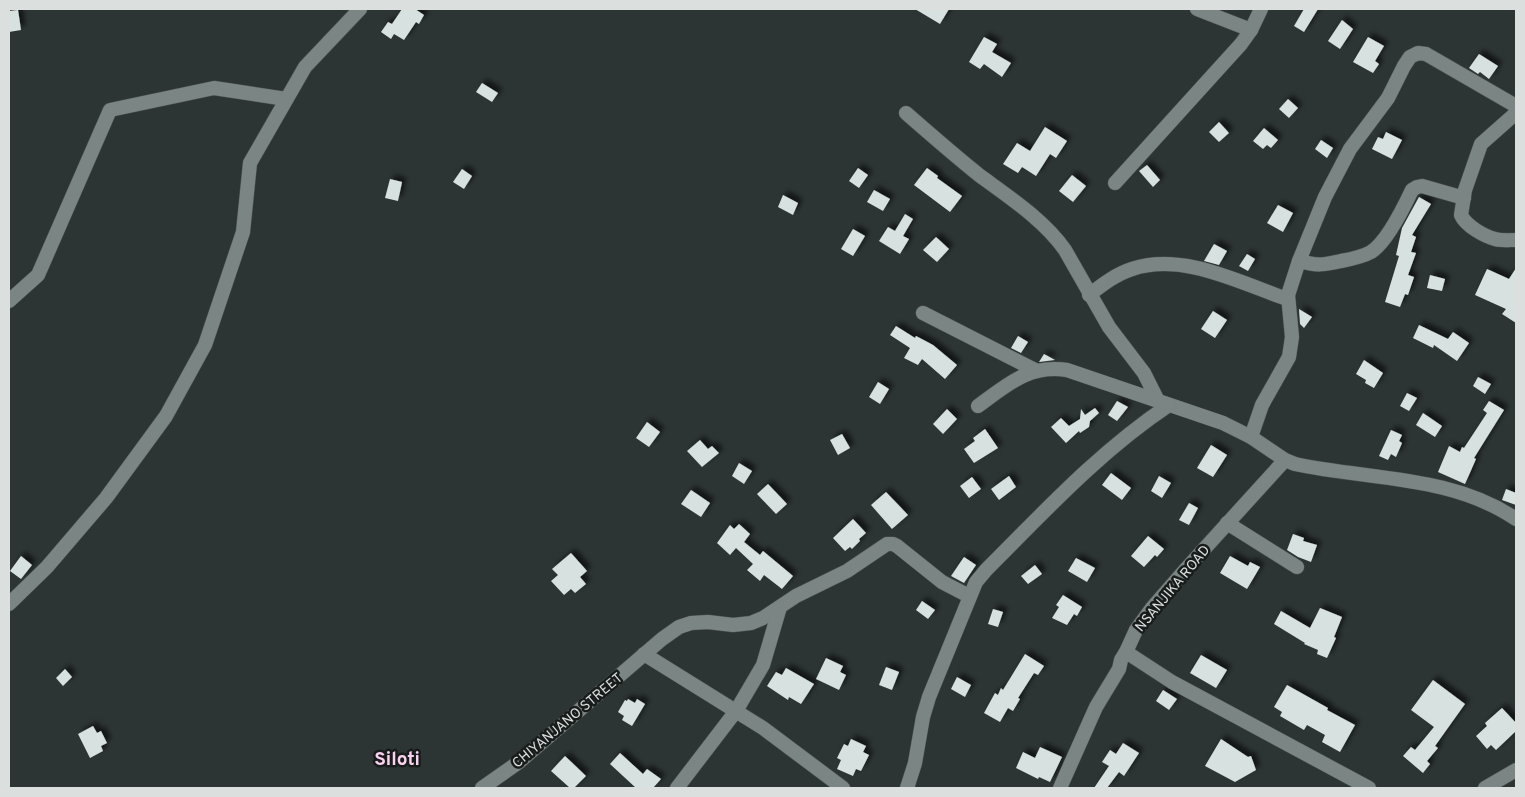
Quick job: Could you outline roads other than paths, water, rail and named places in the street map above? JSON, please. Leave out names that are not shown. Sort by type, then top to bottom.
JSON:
[{"type":"street","points":[[9,604],[47,567],[106,498],[166,416],[206,345],[243,232],[250,163],[305,67],[360,9]]},
{"type":"street","points":[[1196,9],[1251,30]]},
{"type":"street","points":[[1115,183],[1217,71],[1251,30],[1261,9]]},
{"type":"street","points":[[1251,437],[1262,405],[1289,357],[1292,337],[1287,299],[1326,197],[1350,149],[1388,98],[1410,58],[1418,53],[1426,54],[1516,106]]},
{"type":"street","points":[[9,301],[38,275],[110,110],[214,88],[286,99]]},
{"type":"street","points":[[906,113],[1050,232],[1065,250],[1108,327],[1129,352],[1163,403]]},
{"type":"street","points":[[1516,114],[1481,144],[1477,151],[1461,215],[1466,222],[1490,237],[1498,240],[1516,240]]},
{"type":"street","points":[[1300,261],[1322,266],[1370,253],[1377,248],[1386,236],[1412,190],[1417,187],[1422,186],[1464,198]]},
{"type":"street","points":[[1089,295],[1109,280],[1132,268],[1172,265],[1211,271],[1287,299]]},
{"type":"street","points":[[923,313],[1036,370]]},
{"type":"street","points":[[978,406],[1016,380],[1036,370],[1046,368],[1067,370],[1223,423],[1251,437],[1285,460],[1307,467],[1408,481],[1453,491],[1487,502],[1516,519]]},
{"type":"street","points":[[907,788],[915,764],[923,717],[929,697],[976,582],[1077,479],[1163,403]]},
{"type":"street","name":"NSANJIKA ROAD","points":[[1060,788],[1096,707],[1119,669],[1121,660],[1144,618],[1285,460]]},
{"type":"street","points":[[1227,523],[1297,567]]},
{"type":"street","name":"CHIYANJANO STREET","points":[[482,788],[519,762],[671,632],[685,624],[708,622],[733,625],[751,623],[809,589],[847,571],[882,546],[890,543],[902,549],[942,582],[969,596]]},
{"type":"street","points":[[677,788],[736,711],[764,665],[780,607]]},
{"type":"street","points":[[1126,652],[1172,682],[1369,788]]},
{"type":"street","points":[[644,654],[788,746],[843,788]]},
{"type":"street","points":[[1485,788],[1516,770]]},
{"type":"district","name":"Siloti","points":[[397,758]]}]
